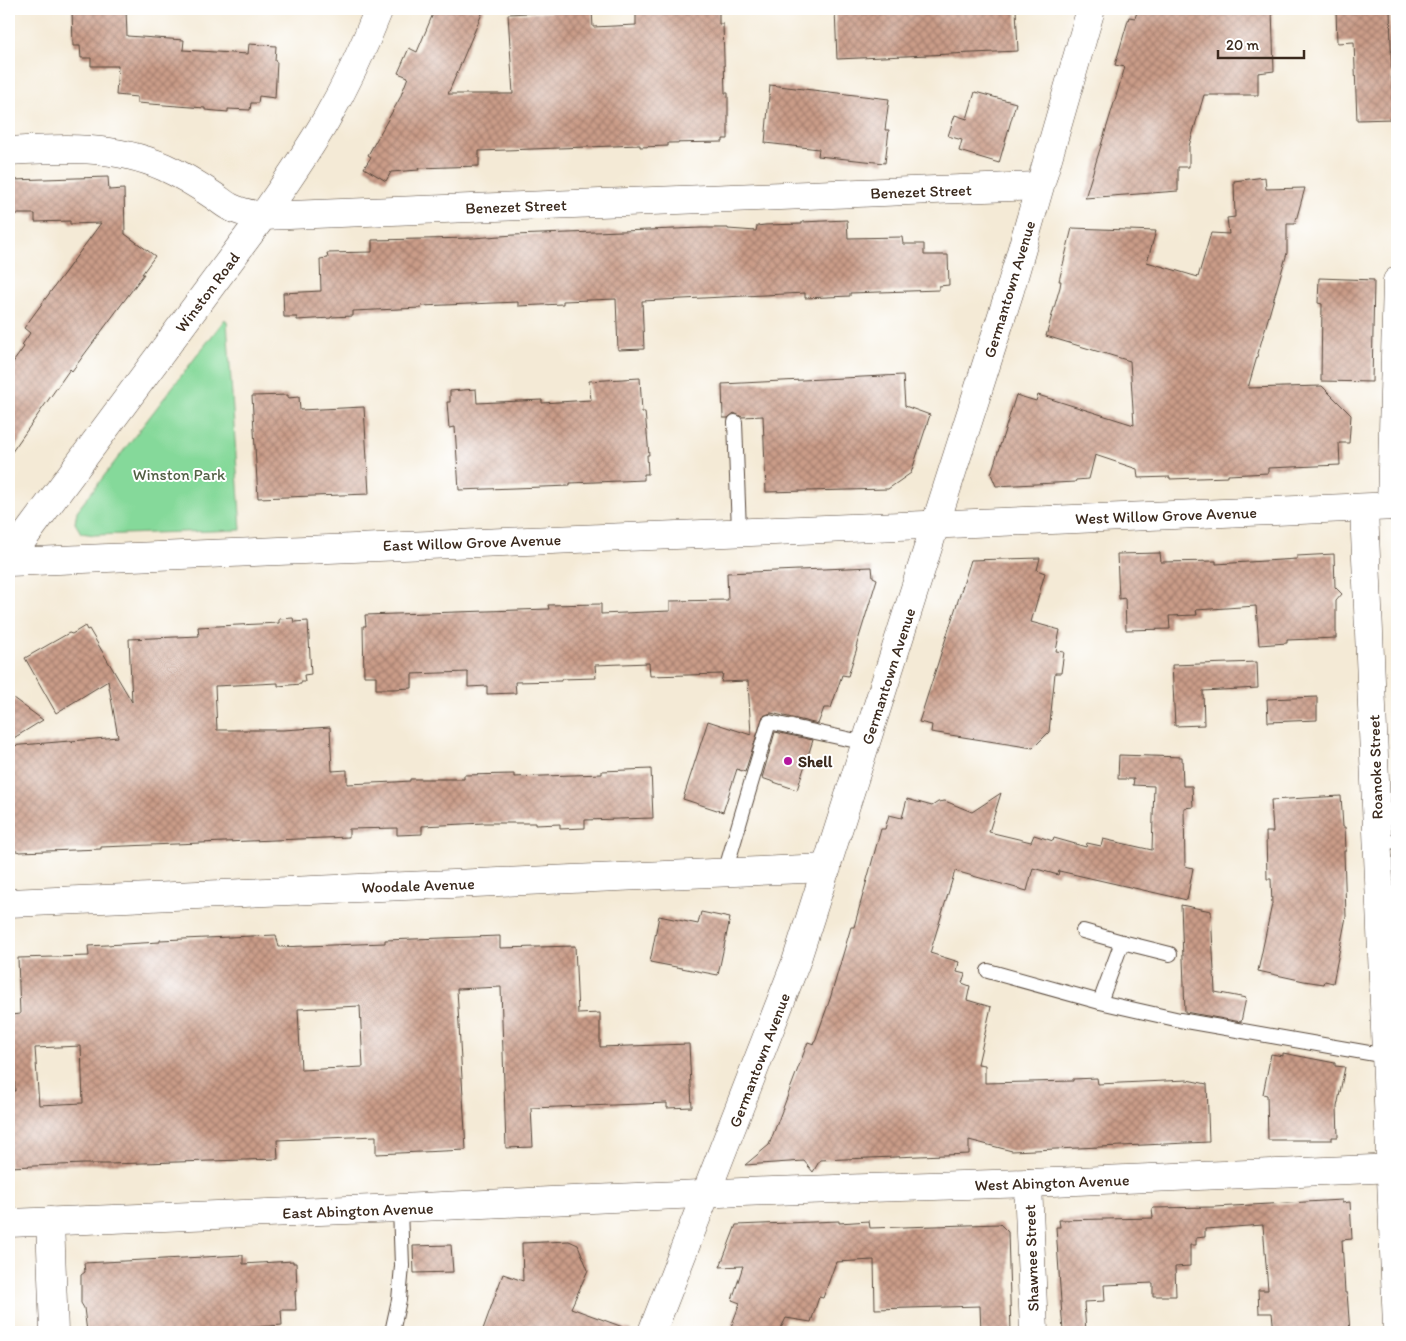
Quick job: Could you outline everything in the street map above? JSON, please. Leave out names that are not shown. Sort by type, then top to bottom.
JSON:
[{"type":"street","name":"Winston Road","points":[[9,560],[264,216],[326,120],[350,76],[379,9]]},
{"type":"street","name":"Germantown Avenue","points":[[652,1332],[796,962],[1010,290],[1091,9]]},
{"type":"street","name":"Benezet Street","points":[[9,150],[88,149],[115,152],[164,167],[187,179],[231,208],[247,214],[264,216],[1039,186]]},
{"type":"street","points":[[1394,506],[1397,281]]},
{"type":"street","name":"West Willow Grove Avenue","points":[[935,525],[1394,506]]},
{"type":"street","name":"Roanoke Street","points":[[1364,508],[1388,842],[1389,916],[1386,1056],[1394,1168],[1397,1326]]},
{"type":"street","name":"East Willow Grove Avenue","points":[[9,560],[935,525]]},
{"type":"street","name":"Woodale Avenue","points":[[9,903],[827,868]]},
{"type":"street","name":"West Abington Avenue","points":[[707,1194],[1394,1168]]},
{"type":"street","name":"Shawnee Street","points":[[1028,1183],[1034,1332]]},
{"type":"street","name":"East Abington Avenue","points":[[9,1223],[707,1194]]},
{"type":"street","points":[[50,1221],[54,1332]]},
{"type":"lane","points":[[735,422],[739,531]]},
{"type":"lane","points":[[725,872],[769,722],[866,743]]},
{"type":"lane","points":[[1083,931],[1170,954]]},
{"type":"lane","points":[[1100,1002],[1122,942]]},
{"type":"lane","points":[[988,971],[1100,1002],[1180,1020],[1386,1056]]},
{"type":"lane","points":[[392,1332],[399,1300],[402,1266],[400,1208]]},
{"type":"green space","name":"Winston Park","points":[[225,319],[227,321],[241,530],[95,535],[81,533],[75,523],[77,511]]},
{"type":"building","points":[[72,9],[126,9],[127,36],[184,40],[183,50],[248,54],[249,44],[276,46],[275,98],[259,96],[258,103],[251,103],[250,110],[228,109],[228,112],[205,110],[205,108],[137,103],[137,97],[116,95],[118,66],[91,66],[91,58],[81,58],[80,46],[73,46]]},
{"type":"building","points":[[435,9],[484,9],[448,94],[513,94],[508,14],[592,10],[593,27],[636,25],[636,10],[719,9],[719,24],[723,24],[725,93],[728,93],[728,139],[723,139],[723,142],[668,143],[668,146],[640,147],[640,145],[479,151],[479,166],[418,168],[419,170],[391,172],[386,181],[364,168],[371,157],[368,155],[400,98],[408,77],[398,73],[409,48],[417,52]]},
{"type":"building","points":[[835,9],[1016,9],[1018,51],[837,59]]},
{"type":"building","points":[[1138,9],[1272,9],[1274,71],[1258,73],[1258,95],[1204,95],[1189,146],[1189,167],[1178,167],[1178,191],[1085,198],[1125,67],[1115,65],[1129,17],[1135,18]]},
{"type":"building","points":[[1336,9],[1390,9],[1393,119],[1357,120],[1354,42],[1337,43]]},
{"type":"building","points":[[770,85],[889,99],[885,130],[889,130],[885,163],[818,156],[819,149],[765,143]]},
{"type":"building","points":[[975,92],[1016,103],[999,163],[959,151],[962,140],[948,136],[955,115],[967,119]]},
{"type":"building","points":[[108,177],[109,190],[124,189],[125,234],[155,256],[142,274],[144,274],[72,371],[70,369],[9,456],[9,368],[24,347],[22,345],[30,333],[24,328],[101,223],[70,224],[70,221],[35,222],[35,214],[13,214],[12,180]]},
{"type":"building","points":[[1265,177],[1266,189],[1305,188],[1295,224],[1287,224],[1287,253],[1248,388],[1322,386],[1351,415],[1349,443],[1339,443],[1340,465],[1268,468],[1268,473],[1228,475],[1228,477],[1138,478],[1137,469],[1095,455],[1089,479],[1076,480],[1075,482],[996,486],[991,474],[1016,395],[1036,401],[1038,395],[1134,425],[1130,361],[1046,336],[1060,287],[1061,281],[1059,281],[1072,228],[1156,231],[1147,262],[1198,277],[1211,233],[1229,234],[1227,218],[1235,217],[1234,181]]},
{"type":"building","points":[[847,220],[848,238],[902,237],[903,244],[924,244],[924,255],[948,255],[949,285],[939,286],[939,290],[850,293],[850,296],[805,298],[805,293],[642,301],[644,349],[618,350],[616,299],[563,301],[563,304],[518,306],[518,302],[421,306],[421,308],[353,311],[353,316],[297,320],[297,317],[284,317],[283,293],[321,291],[320,259],[328,258],[327,253],[372,252],[372,240],[473,238],[702,228],[756,231],[757,226],[765,225]]},
{"type":"building","points":[[1319,278],[1374,280],[1372,382],[1321,381],[1322,304],[1318,303]]},
{"type":"building","points":[[903,375],[905,406],[930,415],[911,473],[888,489],[766,492],[763,416],[742,417],[734,413],[728,418],[723,418],[722,384]]},
{"type":"building","points":[[640,378],[642,412],[645,412],[649,455],[647,455],[648,474],[644,474],[644,480],[570,483],[570,486],[459,490],[455,427],[449,428],[447,402],[450,402],[450,391],[476,389],[477,403],[542,400],[542,403],[591,400],[589,381]]},
{"type":"building","points":[[288,395],[288,398],[299,397],[300,410],[364,407],[369,494],[258,498],[252,396]]},
{"type":"building","points":[[1160,553],[1161,562],[1216,561],[1216,564],[1297,559],[1297,556],[1334,554],[1335,587],[1342,594],[1336,601],[1336,638],[1287,640],[1287,643],[1259,645],[1256,606],[1196,610],[1197,615],[1169,616],[1170,629],[1126,630],[1125,598],[1119,599],[1117,554]]},
{"type":"building","points":[[1040,558],[1037,570],[1045,573],[1031,622],[1060,630],[1056,651],[1064,652],[1061,673],[1055,673],[1049,732],[1033,748],[931,732],[932,725],[919,722],[971,560]]},
{"type":"building","points":[[872,567],[873,577],[877,579],[857,648],[848,676],[842,675],[831,708],[824,708],[818,724],[771,713],[763,716],[745,772],[737,769],[723,812],[683,799],[708,721],[751,735],[748,681],[721,682],[723,674],[650,676],[649,663],[595,665],[596,678],[515,682],[516,693],[487,694],[487,686],[468,687],[468,672],[412,674],[412,688],[393,689],[376,689],[376,676],[364,676],[363,626],[366,626],[365,615],[549,609],[548,605],[601,604],[601,614],[670,611],[670,601],[728,600],[727,573]]},
{"type":"building","points":[[293,618],[294,622],[308,621],[311,674],[304,675],[305,682],[301,682],[301,684],[278,686],[278,683],[215,686],[217,730],[283,730],[330,727],[332,771],[347,770],[347,784],[410,781],[410,779],[464,779],[464,775],[514,774],[514,777],[602,774],[602,771],[651,769],[653,818],[585,820],[585,828],[560,829],[560,824],[484,823],[422,826],[422,834],[397,835],[397,828],[349,829],[349,837],[20,852],[9,849],[9,746],[70,741],[73,743],[71,741],[118,737],[108,681],[56,713],[25,658],[85,626],[87,630],[89,629],[132,702],[129,639],[199,636],[198,627],[279,623],[279,619]]},
{"type":"building","points":[[1257,662],[1258,688],[1203,691],[1204,725],[1175,726],[1172,665]]},
{"type":"building","points":[[9,695],[43,720],[9,741]]},
{"type":"building","points":[[1317,697],[1317,720],[1268,722],[1267,699]]},
{"type":"building","name":"Shell","points":[[775,732],[813,740],[797,790],[762,778]]},
{"type":"building","points":[[1119,755],[1182,757],[1183,786],[1192,786],[1193,807],[1184,808],[1185,866],[1193,868],[1187,900],[1059,871],[1058,875],[1033,868],[1027,891],[955,871],[930,953],[959,962],[957,972],[965,974],[962,983],[970,986],[967,1000],[991,1007],[978,1064],[985,1065],[985,1083],[1073,1081],[1073,1079],[1097,1078],[1098,1084],[1187,1080],[1207,1084],[1209,1142],[1012,1151],[969,1140],[969,1154],[820,1160],[813,1172],[804,1161],[745,1165],[769,1145],[808,1042],[814,1044],[830,999],[851,927],[854,927],[881,829],[885,829],[889,815],[902,818],[907,799],[932,806],[938,802],[945,801],[972,812],[1001,793],[989,832],[1031,842],[1034,835],[1053,841],[1054,838],[1086,847],[1087,843],[1101,846],[1103,839],[1152,850],[1154,786],[1133,785],[1134,779],[1118,779]]},
{"type":"building","points":[[1341,796],[1346,851],[1344,851],[1346,917],[1333,983],[1325,981],[1324,984],[1304,981],[1258,971],[1272,904],[1271,879],[1267,879],[1266,832],[1273,832],[1271,800]]},
{"type":"building","points":[[1181,905],[1211,911],[1215,992],[1246,998],[1241,1022],[1185,1012]]},
{"type":"building","points":[[701,912],[730,918],[718,975],[650,962],[659,916],[698,924]]},
{"type":"building","points":[[276,935],[279,947],[385,943],[385,940],[500,936],[500,948],[575,946],[578,1014],[600,1013],[600,1047],[689,1044],[692,1107],[667,1108],[667,1103],[531,1108],[533,1147],[506,1148],[501,987],[457,989],[466,1150],[376,1154],[376,1136],[277,1140],[278,1159],[9,1167],[9,1091],[15,1091],[11,1015],[20,1014],[18,958],[89,956],[88,946],[160,942],[160,940]],"holes":[[[360,1006],[363,1067],[301,1070],[298,1009]],[[81,1046],[83,1103],[39,1105],[35,1048]]]},
{"type":"building","points":[[1283,1053],[1335,1063],[1335,1066],[1345,1067],[1337,1107],[1338,1137],[1332,1137],[1332,1140],[1268,1140],[1267,1095],[1263,1094],[1271,1054],[1283,1056]]},
{"type":"building","points":[[1342,1200],[1342,1203],[1350,1202],[1352,1239],[1342,1240],[1345,1293],[1347,1293],[1350,1332],[1274,1332],[1272,1313],[1259,1313],[1258,1290],[1268,1290],[1263,1225],[1205,1229],[1205,1237],[1196,1238],[1196,1245],[1190,1245],[1190,1266],[1175,1267],[1176,1296],[1153,1296],[1153,1283],[1104,1285],[1105,1301],[1084,1302],[1086,1332],[1063,1332],[1056,1227],[1060,1227],[1059,1220],[1153,1218],[1152,1208],[1215,1207]]},
{"type":"building","points":[[839,1221],[839,1223],[869,1221],[870,1228],[1000,1224],[1008,1232],[1011,1332],[981,1332],[980,1306],[875,1309],[874,1260],[836,1262],[823,1298],[819,1297],[811,1322],[786,1318],[779,1332],[729,1332],[740,1303],[732,1300],[743,1266],[720,1267],[736,1225]]},
{"type":"building","points":[[569,1241],[578,1245],[588,1270],[571,1308],[631,1330],[630,1332],[482,1332],[503,1274],[523,1281],[522,1243]]},
{"type":"building","points":[[451,1245],[453,1272],[414,1273],[413,1246]]},
{"type":"building","points":[[243,1255],[243,1264],[293,1261],[293,1263],[296,1263],[296,1310],[281,1310],[282,1325],[194,1332],[87,1332],[84,1308],[81,1303],[81,1275],[85,1272],[84,1263]]},
{"type":"place","name":"Shell","points":[[788,761]]}]
